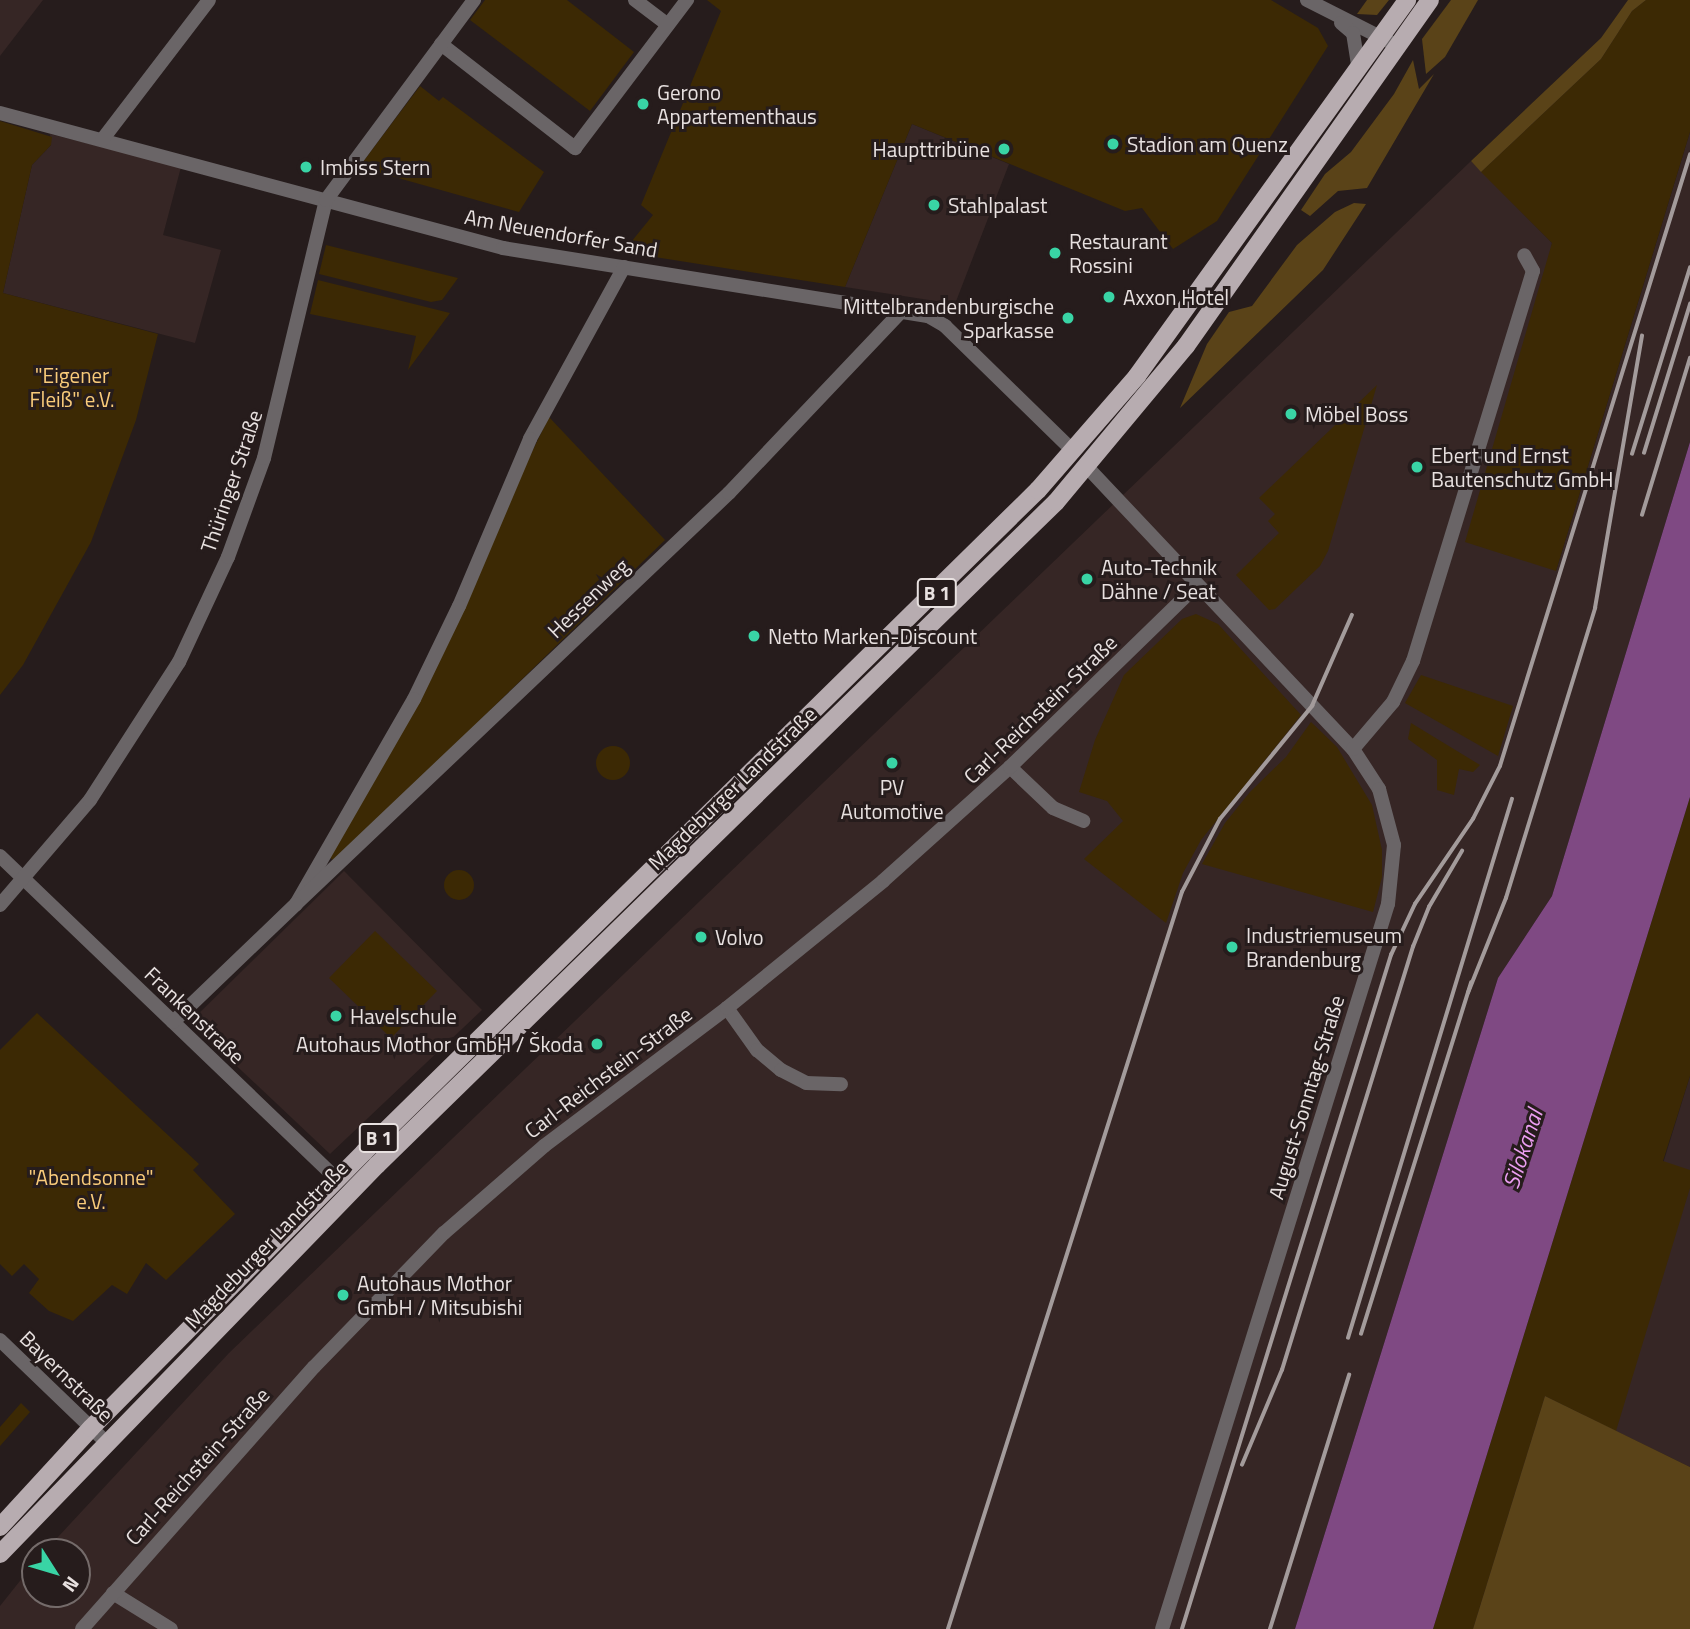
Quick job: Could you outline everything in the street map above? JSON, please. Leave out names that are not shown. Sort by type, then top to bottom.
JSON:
[{"type":"main road","name":"Magdeburger Landstraße","points":[[0,1527],[91,1428],[337,1179],[858,672],[1073,451],[1169,333],[1407,0]]},
{"type":"main road","name":"Magdeburger Landstraße","points":[[0,1554],[105,1441],[369,1172],[962,595],[1087,468],[1186,346],[1430,0]]},
{"type":"main road","points":[[1073,451],[1087,468]]},
{"type":"street","points":[[102,141],[209,0]]},
{"type":"street","name":"Thüringer Straße","points":[[0,905],[63,836],[135,735],[179,662],[218,579],[264,458],[326,200],[474,0]]},
{"type":"street","points":[[635,0],[668,25]]},
{"type":"street","points":[[441,44],[575,148],[687,0]]},
{"type":"street","points":[[1307,0],[1332,15],[1398,45]]},
{"type":"street","points":[[1332,15],[1353,33],[1358,66]]},
{"type":"street","name":"Am Neuendorfer Sand","points":[[0,113],[503,247],[928,316],[945,326],[1073,451]]},
{"type":"street","points":[[1353,749],[1393,702],[1413,662],[1533,271],[1524,255]]},
{"type":"street","name":"Hessenweg","points":[[296,904],[414,699],[459,606],[530,439],[624,267]]},
{"type":"street","name":"Hessenweg","points":[[173,1022],[729,493],[901,312]]},
{"type":"street","name":"August-Sonntag-Straße","points":[[1087,468],[1353,749],[1387,810],[1394,845],[1392,882],[1162,1629]]},
{"type":"street","name":"Carl-Reichstein-Straße","points":[[82,1629],[314,1367],[436,1241],[544,1146],[727,1009],[883,881],[1010,767],[1196,586]]},
{"type":"street","points":[[1010,767],[1053,808],[1083,821]]},
{"type":"street","name":"Frankenstraße","points":[[0,856],[23,881],[337,1179]]},
{"type":"street","points":[[727,1009],[757,1050],[781,1070],[806,1083],[841,1084]]},
{"type":"street","name":"Bayernstraße","points":[[0,1340],[105,1441]]},
{"type":"street","points":[[113,1593],[171,1629]]},
{"type":"shaded area","points":[[0,0],[43,0],[0,56]]},
{"type":"shaded area","points":[[1367,0],[1389,0],[1377,15],[1357,14]]},
{"type":"shaded area","points":[[1451,0],[1478,0],[1445,57],[1426,74],[1422,39]]},
{"type":"shaded area","points":[[1628,0],[1646,0],[1632,11],[1601,59],[1481,172],[1471,161],[1601,38]]},
{"type":"shaded area","points":[[1413,60],[1419,89],[1434,74],[1367,188],[1338,191],[1310,216],[1301,210],[1325,174],[1351,152],[1394,94]]},
{"type":"shaded area","name":"Stahlpalast","points":[[912,124],[1009,164],[955,304],[845,287]]},
{"type":"shaded area","points":[[1690,132],[1690,442],[1552,896],[1498,978],[1295,1629],[0,1629],[0,1606],[21,1580],[21,1608],[91,1608],[91,1538],[57,1538],[229,1353],[1471,161],[1552,243],[1549,260],[1556,571]]},
{"type":"shaded area","points":[[50,134],[181,167],[163,235],[221,250],[195,343],[3,293],[32,165],[51,145]]},
{"type":"shaded area","points":[[1354,203],[1366,204],[1323,270],[1180,408],[1207,344],[1229,312],[1252,306],[1297,245],[1335,212]]},
{"type":"shaded area","name":"Havelschule","points":[[344,871],[482,1010],[330,1154],[190,1022]]},
{"type":"shaded area","points":[[1690,1076],[1690,1467],[1585,1416]]},
{"type":"shaded area","points":[[1545,1396],[1690,1467],[1690,1629],[1473,1629]]},
{"type":"green space","points":[[485,0],[567,0],[634,52],[590,111],[470,20]]},
{"type":"green space","name":"Stadion am Quenz","points":[[707,0],[1271,0],[1318,28],[1328,46],[1217,221],[1173,249],[1142,208],[1125,211],[912,124],[845,287],[623,252],[653,215],[641,205],[721,11]]},
{"type":"green space","points":[[1646,0],[1690,0],[1690,132],[1556,571],[1465,542],[1552,243],[1481,172],[1601,59],[1632,11]]},
{"type":"green space","points":[[420,86],[439,101],[443,97],[544,172],[519,212],[359,167]]},
{"type":"green space","name":"\"Eigener Fleiß\" e.V.","points":[[0,121],[52,137],[51,145],[32,165],[3,293],[158,334],[136,420],[91,542],[23,665],[0,695]]},
{"type":"green space","points":[[326,245],[458,278],[442,300],[431,302],[319,274]]},
{"type":"green space","points":[[318,280],[450,313],[408,370],[416,336],[310,314]]},
{"type":"green space","points":[[1377,385],[1328,551],[1320,566],[1275,609],[1269,610],[1236,575],[1279,533],[1268,521],[1275,514],[1259,498]]},
{"type":"green space","points":[[549,417],[665,540],[335,861],[327,856],[368,788]]},
{"type":"green space","points":[[1196,614],[1218,624],[1301,715],[1201,840],[1183,873],[1166,923],[1084,859],[1123,821],[1107,801],[1079,792],[1095,740],[1124,675],[1182,619]]},
{"type":"green space","points":[[1421,675],[1513,706],[1498,756],[1405,703]]},
{"type":"green space","points":[[1311,722],[1337,747],[1372,805],[1382,850],[1382,877],[1373,912],[1202,864],[1225,823],[1250,792],[1286,757]]},
{"type":"green space","points":[[1411,723],[1480,765],[1473,772],[1459,769],[1454,795],[1437,790],[1437,760],[1408,739]]},
{"type":"green space","points":[[613,746],[625,751],[630,763],[625,775],[613,780],[601,775],[596,763],[601,751]]},
{"type":"green space","points":[[1690,797],[1690,1076],[1663,1161],[1690,1170],[1690,1188],[1616,1431],[1545,1396],[1473,1629],[1433,1629]]},
{"type":"green space","points":[[459,870],[470,874],[474,885],[470,896],[459,900],[448,896],[444,885],[448,874]]},
{"type":"green space","points":[[375,931],[437,991],[391,1038],[329,978]]},
{"type":"green space","name":"\"Abendsonne\" e.V.","points":[[37,1013],[199,1164],[193,1170],[235,1214],[166,1280],[146,1263],[127,1294],[112,1285],[73,1321],[49,1311],[29,1293],[39,1279],[24,1264],[12,1276],[0,1264],[0,1050]]},
{"type":"green space","points":[[21,1403],[30,1412],[0,1446],[0,1427]]},
{"type":"water","name":"Silokanal","points":[[1690,442],[1690,797],[1433,1629],[1295,1629],[1498,978],[1552,896]]},
{"type":"railway","points":[[1182,1629],[1391,955],[1415,904],[1473,819],[1500,766],[1690,155]]},
{"type":"railway","points":[[1632,454],[1690,268]]},
{"type":"railway","points":[[1644,453],[1690,304]]},
{"type":"railway","points":[[1468,993],[1506,898],[1595,608],[1642,336]]},
{"type":"railway","points":[[1642,515],[1690,358]]},
{"type":"railway","points":[[948,1629],[1182,892],[1220,819],[1312,706],[1352,615]]},
{"type":"railway","points":[[1348,1338],[1512,799]]},
{"type":"railway","points":[[1242,1465],[1282,1370],[1413,947],[1429,907],[1462,851]]},
{"type":"railway","points":[[1361,1334],[1471,983]]},
{"type":"railway","points":[[1270,1629],[1349,1375]]},
{"type":"place","name":"Gerono Appartementhaus","points":[[643,104]]},
{"type":"place","name":"Stadion am Quenz","points":[[1113,144]]},
{"type":"place","name":"Haupttribüne","points":[[1004,149]]},
{"type":"place","name":"Imbiss Stern","points":[[306,167]]},
{"type":"place","name":"Stahlpalast","points":[[934,205]]},
{"type":"place","name":"Restaurant Rossini","points":[[1055,253]]},
{"type":"place","name":"Axxon Hotel","points":[[1109,297]]},
{"type":"place","name":"Mittelbrandenburgische Sparkasse","points":[[1068,318]]},
{"type":"place","name":"Möbel Boss","points":[[1291,414]]},
{"type":"place","name":"Ebert und Ernst Bautenschutz GmbH","points":[[1417,467]]},
{"type":"place","name":"Auto-Technik Dähne / Seat","points":[[1087,579]]},
{"type":"place","name":"Netto Marken-Discount","points":[[754,636]]},
{"type":"place","name":"PV Automotive","points":[[892,763]]},
{"type":"place","name":"Volvo","points":[[701,937]]},
{"type":"place","name":"Industriemuseum Brandenburg","points":[[1232,947]]},
{"type":"place","name":"Havelschule","points":[[336,1016]]},
{"type":"place","name":"Autohaus Mothor GmbH / Škoda","points":[[597,1044]]},
{"type":"place","name":"Autohaus Mothor GmbH / Mitsubishi","points":[[343,1295]]}]
